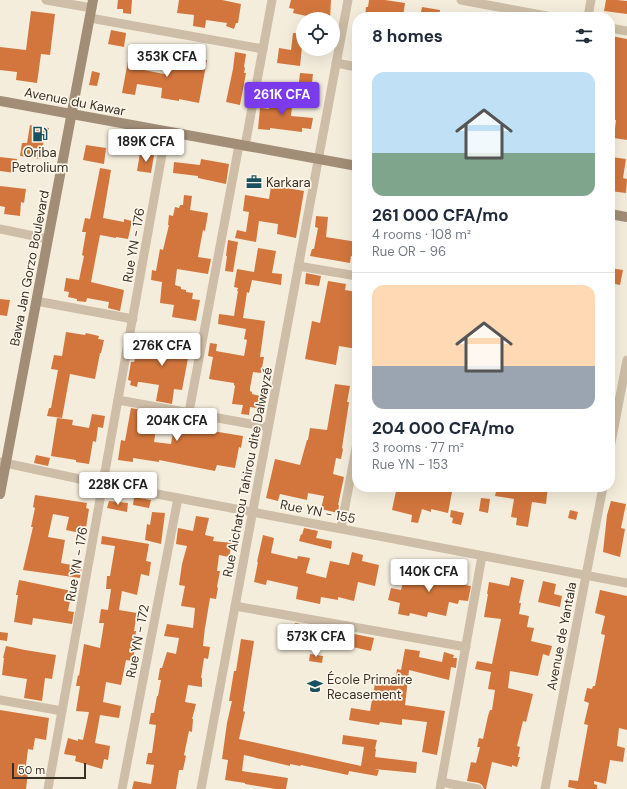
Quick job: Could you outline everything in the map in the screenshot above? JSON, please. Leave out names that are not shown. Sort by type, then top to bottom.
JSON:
[{"type":"main road","name":"Bawa Jan Gorzo Boulevard","points":[[0,494],[3,463],[48,240],[91,9]]},
{"type":"main road","name":"Avenue du Kawar","points":[[0,101],[352,165]]},
{"type":"main road","points":[[615,215],[627,217]]},
{"type":"street","points":[[46,0],[263,49]]},
{"type":"street","points":[[189,412],[272,0]]},
{"type":"street","name":"Rue Aichatou Tahirou dite Dalwayzé","points":[[201,789],[348,0]]},
{"type":"street","points":[[461,0],[500,4],[532,12]]},
{"type":"street","points":[[589,12],[591,0]]},
{"type":"street","points":[[615,29],[627,31]]},
{"type":"street","points":[[336,63],[352,66]]},
{"type":"street","name":"Rue YN - 176","points":[[48,789],[166,132]]},
{"type":"street","points":[[0,229],[48,240]]},
{"type":"street","points":[[298,266],[352,275]]},
{"type":"street","points":[[36,300],[133,319]]},
{"type":"street","points":[[615,422],[627,360]]},
{"type":"street","points":[[118,400],[268,427]]},
{"type":"street","name":"Rue YN - 155","points":[[3,463],[103,484],[627,583]]},
{"type":"street","points":[[341,528],[352,470]]},
{"type":"street","name":"Avenue de Yantala","points":[[545,789],[601,492]]},
{"type":"street","name":"Rue YN - 172","points":[[122,789],[178,498]]},
{"type":"street","points":[[478,789],[440,786],[482,556]]},
{"type":"street","points":[[235,606],[466,647]]},
{"type":"street","points":[[0,700],[62,711]]},
{"type":"building","points":[[118,0],[132,0],[131,14],[123,13],[123,9],[117,9]]},
{"type":"building","points":[[179,0],[222,0],[241,4],[238,23],[236,23],[234,29],[226,26],[227,23],[206,20],[205,28],[193,26],[194,15],[177,13]]},
{"type":"building","points":[[291,0],[331,0],[330,12],[296,12],[296,14],[293,13],[294,9],[289,8]]},
{"type":"building","points":[[369,0],[385,0],[405,3],[404,12],[366,12],[366,7],[368,7]]},
{"type":"building","points":[[606,0],[627,1],[627,14],[604,11]]},
{"type":"building","points":[[422,7],[440,10],[440,12],[421,12]]},
{"type":"building","points":[[31,11],[55,14],[50,55],[41,54],[37,83],[16,80],[17,72],[0,70],[0,47],[26,50]]},
{"type":"building","points":[[111,30],[126,33],[124,47],[108,44]]},
{"type":"building","points":[[293,33],[296,33],[296,56],[301,56],[300,66],[277,63],[279,48],[291,50]]},
{"type":"building","points":[[615,37],[627,39],[627,140],[615,138]]},
{"type":"building","points":[[131,45],[143,48],[139,69],[169,75],[171,62],[191,65],[193,57],[207,60],[199,103],[179,99],[179,101],[161,98],[162,88],[137,84],[135,95],[122,93]]},
{"type":"building","points":[[235,52],[246,54],[244,73],[246,73],[240,105],[226,102]]},
{"type":"building","points":[[92,71],[100,73],[97,86],[89,85]]},
{"type":"building","points":[[300,73],[313,74],[311,91],[298,90]]},
{"type":"building","points":[[271,95],[293,98],[291,116],[313,118],[311,129],[302,128],[302,132],[270,128],[270,130],[258,129],[260,108],[269,109]]},
{"type":"building","points":[[30,125],[49,128],[47,140],[44,139],[41,159],[20,156],[22,143],[27,143]]},
{"type":"building","points":[[86,145],[106,148],[104,164],[83,160]]},
{"type":"building","points":[[140,153],[154,155],[151,173],[137,171]]},
{"type":"building","points":[[0,157],[17,159],[15,173],[0,171]]},
{"type":"building","points":[[615,158],[626,159],[623,178],[627,179],[626,193],[615,192]]},
{"type":"building","points":[[201,159],[229,164],[226,184],[198,178],[198,176],[173,173],[174,162],[200,165]]},
{"type":"building","points":[[100,168],[111,170],[103,218],[124,222],[124,219],[132,221],[128,239],[100,235],[91,282],[124,290],[120,311],[108,308],[109,302],[87,298],[86,302],[77,301],[77,299],[68,297],[69,292],[64,291],[66,278],[79,280],[84,256],[82,255],[86,232],[82,232],[85,218],[90,219]]},
{"type":"building","points":[[272,180],[282,182],[281,187],[304,191],[296,238],[277,234],[278,224],[259,221],[256,242],[235,238],[237,230],[246,232],[249,212],[243,211],[245,195],[269,199]]},
{"type":"building","points":[[0,186],[26,189],[24,203],[21,202],[20,216],[4,214],[5,207],[0,206]]},
{"type":"building","points":[[184,195],[192,196],[190,210],[208,213],[198,257],[211,259],[208,274],[177,269],[175,285],[186,290],[186,292],[193,293],[192,299],[200,300],[196,321],[172,317],[174,305],[160,303],[162,282],[151,280],[152,270],[156,271],[160,249],[163,250],[169,225],[169,215],[173,216],[175,207],[179,208],[180,205],[183,205]]},
{"type":"building","points":[[316,216],[328,217],[326,237],[352,241],[352,256],[350,263],[310,256],[312,249],[314,249],[318,228],[315,227]]},
{"type":"building","points":[[228,240],[238,242],[233,272],[225,271]]},
{"type":"building","points":[[258,248],[276,251],[272,273],[282,274],[281,285],[252,280],[249,293],[247,292],[243,318],[265,321],[260,357],[264,357],[261,373],[253,372],[250,388],[252,394],[265,397],[263,409],[250,407],[249,415],[241,414],[243,405],[232,404],[235,386],[234,383],[209,379],[213,357],[208,356],[210,343],[217,344],[216,351],[244,356],[247,340],[244,339],[246,329],[218,324],[219,314],[234,316],[238,291],[238,288],[234,287],[237,269],[254,272]]},
{"type":"building","points":[[615,269],[623,270],[620,285],[615,284]]},
{"type":"building","points":[[306,273],[321,276],[319,286],[305,284]]},
{"type":"building","points":[[328,281],[346,284],[345,290],[352,291],[352,348],[339,346],[336,365],[305,359],[312,321],[320,323]]},
{"type":"building","points":[[0,299],[10,300],[7,316],[0,315]]},
{"type":"building","points":[[66,332],[85,335],[86,333],[99,336],[98,339],[104,340],[95,379],[70,374],[62,418],[47,416],[49,408],[51,408],[58,370],[51,369],[54,355],[62,356]]},
{"type":"building","points":[[181,338],[190,339],[189,346],[193,347],[191,358],[188,358],[182,390],[174,389],[172,404],[156,401],[159,385],[138,382],[137,387],[130,385],[131,381],[128,380],[131,362],[134,362],[136,355],[144,356],[147,340],[180,344]]},
{"type":"building","points":[[335,384],[350,386],[347,402],[349,402],[343,449],[341,459],[336,458],[333,474],[344,477],[338,505],[338,513],[321,509],[324,496],[308,493],[307,500],[280,494],[278,501],[266,498],[275,459],[300,465],[308,440],[310,428],[327,430]]},
{"type":"building","points":[[131,408],[183,418],[182,424],[207,428],[206,430],[243,436],[241,448],[239,447],[235,468],[217,465],[215,471],[159,460],[159,462],[133,458],[133,462],[118,460],[121,440],[125,441]],"holes":[[[157,423],[174,426],[171,444],[154,442]]]},
{"type":"building","points":[[92,414],[105,416],[103,428],[98,427],[96,442],[93,441],[89,464],[76,462],[76,460],[51,456],[57,418],[73,420],[72,425],[89,428]]},
{"type":"building","points":[[36,455],[50,458],[48,466],[34,463]]},
{"type":"building","points":[[396,492],[452,492],[448,513],[431,509],[431,512],[422,509],[418,523],[411,522],[412,515],[392,510]]},
{"type":"building","points":[[496,492],[547,492],[546,504],[532,502],[528,527],[516,525],[517,518],[511,517],[514,499],[495,496]]},
{"type":"building","points":[[35,495],[87,503],[86,508],[89,509],[85,534],[66,530],[69,517],[53,514],[48,537],[65,540],[61,563],[82,567],[80,578],[23,570],[33,527],[31,527],[35,508],[33,507]]},
{"type":"building","points":[[134,497],[151,500],[149,508],[133,505]]},
{"type":"building","points":[[481,498],[490,499],[488,513],[479,511]]},
{"type":"building","points":[[109,501],[128,503],[127,512],[107,508]]},
{"type":"building","points":[[611,501],[626,504],[621,528],[625,529],[620,557],[603,552],[607,515]]},
{"type":"building","points":[[451,510],[464,513],[461,525],[452,523],[453,518],[450,517]]},
{"type":"building","points":[[570,510],[578,512],[576,520],[568,518]]},
{"type":"building","points":[[152,512],[165,513],[161,544],[145,540],[147,524],[150,525]]},
{"type":"building","points":[[196,516],[209,518],[205,535],[214,537],[213,541],[232,543],[229,557],[219,555],[217,571],[220,571],[216,599],[210,598],[203,646],[210,647],[208,659],[204,658],[201,678],[202,687],[188,685],[185,702],[196,704],[192,719],[192,732],[189,731],[184,755],[186,756],[183,770],[179,770],[176,789],[132,789],[134,781],[151,784],[154,765],[146,764],[148,753],[152,753],[156,725],[149,724],[151,713],[154,713],[158,696],[161,680],[158,680],[160,668],[162,668],[167,652],[176,654],[179,638],[164,636],[167,624],[193,628],[195,608],[181,606],[185,586],[179,585],[182,564],[187,546],[176,544],[178,528],[193,531]]},
{"type":"building","points":[[304,528],[318,531],[316,538],[332,541],[331,549],[299,541]]},
{"type":"building","points":[[263,535],[274,538],[271,553],[297,559],[298,556],[310,558],[306,573],[326,578],[330,561],[349,565],[352,552],[363,555],[362,561],[379,565],[375,586],[358,582],[354,601],[338,597],[338,600],[321,597],[320,604],[296,599],[298,587],[267,580],[266,585],[254,582]]},
{"type":"building","points":[[102,536],[149,544],[146,561],[151,562],[149,576],[141,574],[137,595],[122,591],[119,610],[137,613],[134,631],[136,631],[135,647],[133,661],[126,660],[121,685],[106,682],[103,702],[121,706],[119,718],[100,715],[95,743],[110,746],[108,760],[104,759],[102,769],[75,761],[76,756],[64,754],[68,738],[78,741],[78,739],[83,740],[89,712],[76,711],[80,686],[76,686],[78,675],[79,676],[84,644],[100,648],[104,623],[99,623],[101,609],[108,610],[111,589],[106,589],[107,576],[110,576],[115,546],[101,544]]},
{"type":"building","points":[[434,566],[454,570],[451,580],[456,581],[455,583],[471,586],[468,601],[459,600],[458,604],[449,602],[446,616],[428,612],[427,617],[410,613],[409,616],[398,614],[400,603],[388,600],[391,588],[401,590],[406,570],[432,577]]},
{"type":"building","points":[[511,577],[524,580],[519,603],[521,603],[519,614],[529,616],[527,627],[534,628],[531,641],[552,646],[549,656],[543,654],[538,676],[510,671],[508,688],[533,694],[526,722],[523,721],[517,746],[520,747],[518,757],[520,757],[517,767],[492,762],[486,789],[484,789],[479,783],[467,781],[471,762],[476,763],[480,747],[477,747],[479,738],[483,739],[488,716],[490,710],[492,710],[495,690],[488,689],[491,672],[475,669],[477,661],[492,664],[501,619],[484,617],[489,582],[509,586]]},
{"type":"building","points":[[19,580],[72,591],[68,611],[74,612],[72,624],[33,618],[32,625],[14,622],[18,595],[16,595]]},
{"type":"building","points":[[543,581],[556,584],[554,594],[562,596],[560,607],[538,602]]},
{"type":"building","points":[[600,590],[627,596],[627,730],[619,728],[617,746],[625,748],[623,762],[610,760],[606,784],[594,781],[594,784],[597,785],[597,789],[577,789],[568,787],[569,780],[578,781],[588,725],[584,724],[589,703],[584,701],[587,688],[592,689],[593,686],[595,686],[605,635],[601,634],[605,616],[595,613]]},
{"type":"building","points":[[295,623],[343,634],[344,632],[374,638],[371,651],[293,634]]},
{"type":"building","points":[[0,632],[8,633],[7,641],[0,640]]},
{"type":"building","points":[[241,639],[254,641],[243,711],[245,712],[239,739],[361,766],[364,747],[342,744],[343,735],[377,740],[375,757],[417,762],[416,773],[374,769],[379,770],[377,776],[349,771],[348,775],[301,765],[290,764],[290,766],[244,755],[242,771],[288,778],[286,789],[276,789],[225,780],[228,760],[222,759],[232,701],[229,701]]},
{"type":"building","points":[[6,646],[56,655],[52,679],[45,678],[42,701],[24,698],[27,679],[2,675],[3,658]]},
{"type":"building","points":[[405,649],[420,651],[419,657],[442,662],[444,652],[454,655],[453,658],[457,658],[456,668],[451,667],[449,680],[409,670],[405,705],[445,711],[437,755],[422,752],[427,722],[402,719],[402,725],[380,722],[379,725],[349,720],[351,708],[370,711],[376,678],[395,681],[397,669],[401,670]]},
{"type":"building","points":[[310,654],[323,656],[322,663],[309,661]]},
{"type":"building","points":[[0,710],[49,718],[46,740],[35,738],[33,750],[28,749],[25,773],[28,773],[26,789],[0,789]]},
{"type":"place","name":"Oriba Petrolium","points":[[40,134]]},
{"type":"place","name":"Karkara","points":[[254,182]]},
{"type":"place","name":"École Primaire Recasement","points":[[315,686]]}]
